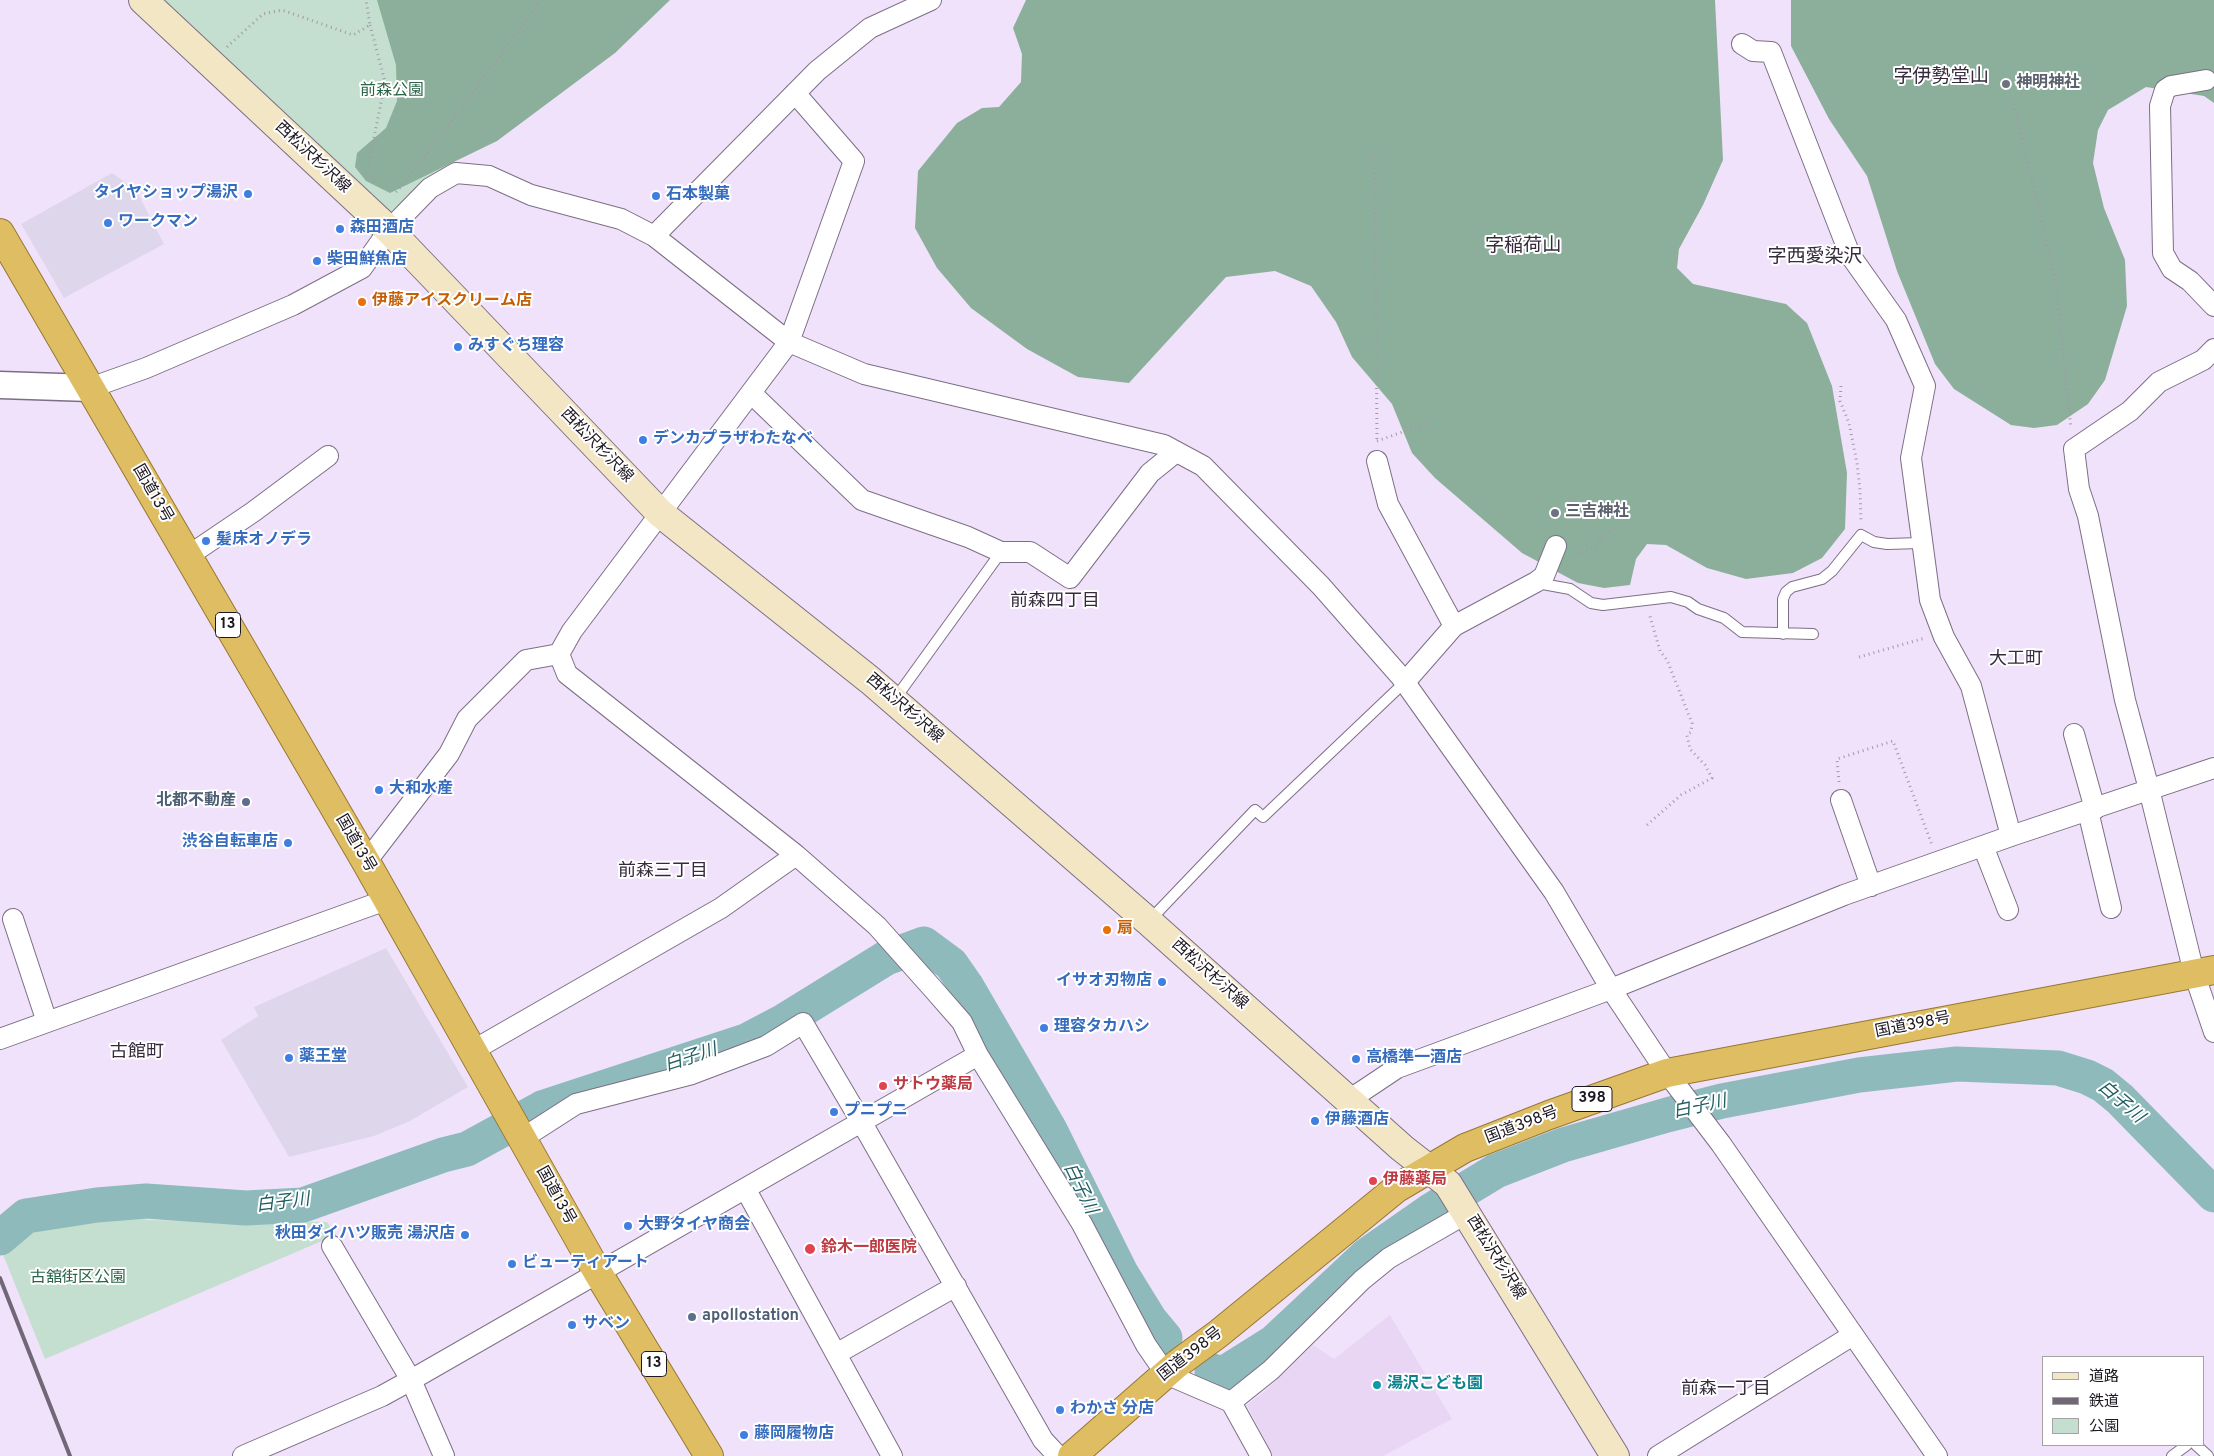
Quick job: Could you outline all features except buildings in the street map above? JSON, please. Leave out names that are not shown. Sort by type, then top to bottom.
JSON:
[{"type":"highway","name":"国道13号","points":[[0,233],[366,862],[598,1273],[709,1456]]},
{"type":"highway","name":"国道398号","points":[[1072,1456],[1166,1374],[1397,1188],[1438,1176],[1465,1148],[1549,1115],[1673,1080],[2204,971]]},
{"type":"main road","name":"西松沢杉沢線","points":[[143,0],[389,230],[660,513],[894,700],[1438,1176],[1465,1210],[1615,1456]]},
{"type":"street","points":[[654,236],[817,71],[870,28],[931,0]]},
{"type":"street","points":[[1742,44],[1753,51],[1771,52],[1850,255],[1896,320],[1926,386],[1911,458],[1930,600],[1942,633],[1971,686],[2011,836]]},
{"type":"street","points":[[2206,80],[2171,86],[2165,90],[2160,106],[2163,253],[2172,269],[2190,281],[2214,306]]},
{"type":"street","points":[[366,862],[449,754],[467,718],[526,660],[558,654],[572,630],[789,342],[854,161],[795,93]]},
{"type":"street","points":[[0,385],[90,388],[146,368],[302,300],[362,268],[389,230],[430,188],[456,172],[489,176],[531,195],[621,219],[654,236],[789,342],[864,374],[1164,444],[1203,466],[1321,586],[1405,682],[1554,892],[1611,989],[1673,1080],[1721,1144],[1937,1456]]},
{"type":"street","points":[[2214,350],[2202,360],[2159,382],[2130,411],[2074,449],[2079,489],[2088,516],[2125,700],[2149,789],[2204,971],[2214,1032]]},
{"type":"street","points":[[751,393],[862,500],[968,537],[1001,552],[1030,552],[1070,578],[1150,473],[1176,452]]},
{"type":"street","points":[[188,556],[253,512],[328,456]]},
{"type":"street","points":[[1377,461],[1388,504],[1454,626]]},
{"type":"street","points":[[1405,682],[1454,626],[1541,577],[1556,546]]},
{"type":"street","points":[[558,654],[567,674],[796,855],[877,926],[962,1022],[978,1055],[1082,1224],[1146,1345],[1166,1374],[1231,1402],[1261,1456]]},
{"type":"street","points":[[2074,734],[2111,908]]},
{"type":"street","points":[[1350,1100],[1396,1068],[1611,989],[1871,886],[2011,836],[2214,768]]},
{"type":"street","points":[[1841,800],[1871,886]]},
{"type":"street","points":[[1983,846],[2008,910]]},
{"type":"street","points":[[472,1051],[721,908],[796,855]]},
{"type":"street","points":[[0,1039],[386,900]]},
{"type":"street","points":[[13,919],[47,1022]]},
{"type":"street","points":[[523,1138],[576,1104],[692,1074],[766,1046],[803,1024],[862,1123],[1043,1440],[1058,1456]]},
{"type":"street","points":[[243,1456],[382,1396],[746,1190],[978,1055]]},
{"type":"street","points":[[746,1190],[892,1456]]},
{"type":"street","points":[[1231,1402],[1270,1370],[1362,1280],[1389,1258],[1465,1210]]},
{"type":"street","points":[[332,1246],[411,1380],[444,1456]]},
{"type":"street","points":[[836,1354],[956,1286]]},
{"type":"street","points":[[1658,1456],[1854,1335]]},
{"type":"lane","points":[[1783,634],[1783,599],[1786,592],[1792,588],[1822,579],[1832,571],[1862,535],[1874,542],[1888,544],[1921,543]]},
{"type":"lane","points":[[894,700],[1001,552]]},
{"type":"lane","points":[[1541,577],[1570,589],[1591,603],[1603,605],[1672,598],[1688,602],[1698,609],[1724,618],[1742,632],[1813,634]]},
{"type":"lane","points":[[1149,922],[1256,810],[1262,817],[1405,682]]},
{"type":"lane","points":[[2172,1456],[2186,1446]]},
{"type":"lane","points":[[2197,1446],[2208,1456]]},
{"type":"path","points":[[366,0],[370,25],[385,82],[370,158],[371,175],[379,189]]},
{"type":"path","points":[[423,160],[535,9],[539,0]]},
{"type":"path","points":[[210,63],[264,14],[282,10],[353,35],[370,25]]},
{"type":"path","points":[[2013,99],[2055,277],[2074,449]]},
{"type":"path","points":[[1375,158],[1377,461]]},
{"type":"path","points":[[1841,386],[1840,401],[1850,423],[1860,490],[1862,535]]},
{"type":"path","points":[[1377,441],[1428,423]]},
{"type":"path","points":[[1541,577],[1591,550],[1614,528]]},
{"type":"path","points":[[1646,600],[1660,651],[1666,660],[1692,723],[1691,732],[1687,736],[1690,749],[1705,765],[1712,778],[1681,795],[1647,825]]},
{"type":"path","points":[[1859,657],[1942,633]]},
{"type":"path","points":[[1841,800],[1837,759],[1893,741],[1938,862]]},
{"type":"shaded area","points":[[112,173],[136,190],[164,244],[64,298],[21,224]]},
{"type":"shaded area","points":[[386,948],[468,1087],[410,1121],[374,1136],[289,1157],[221,1040],[258,1016],[254,1007]]},
{"type":"shaded area","points":[[1390,1315],[1452,1419],[1383,1456],[1273,1456],[1247,1405],[1264,1392],[1313,1345],[1334,1359]]},
{"type":"green space","name":"前森公園","points":[[160,0],[626,0],[389,219]]},
{"type":"green space","points":[[377,0],[670,0],[615,53],[497,141],[390,193],[366,181],[355,167],[357,153],[386,128],[397,101],[396,65]]},
{"type":"green space","points":[[1026,0],[1715,0],[1723,160],[1703,205],[1679,249],[1677,268],[1693,284],[1786,304],[1807,323],[1832,386],[1847,473],[1845,529],[1822,558],[1793,573],[1746,579],[1707,568],[1666,545],[1647,544],[1636,559],[1630,585],[1604,588],[1578,583],[1522,553],[1435,478],[1412,453],[1392,404],[1352,357],[1336,322],[1311,286],[1275,271],[1226,277],[1129,383],[1078,377],[1027,349],[971,308],[937,268],[915,228],[918,171],[957,123],[982,108],[999,107],[1021,82],[1022,54],[1013,28]]},
{"type":"green space","points":[[1791,0],[2214,0],[2214,103],[2204,96],[2146,87],[2108,110],[2098,130],[2093,163],[2104,208],[2125,260],[2127,306],[2105,380],[2088,404],[2057,425],[2034,428],[2011,425],[1954,389],[1935,364],[1897,271],[1867,176],[1829,119],[1791,46]]},
{"type":"green space","name":"古舘街区公園","points":[[120,1214],[148,1220],[327,1222],[336,1235],[45,1359],[0,1247],[46,1224],[88,1216]]},
{"type":"waterway","name":"白子川","points":[[0,1238],[26,1216],[97,1205],[146,1201],[246,1208],[303,1205],[443,1155],[467,1149],[542,1108],[746,1041],[784,1021],[886,958],[924,944],[951,964],[967,987],[1050,1130],[1121,1273],[1150,1320],[1165,1338]]},
{"type":"waterway","name":"白子川","points":[[1212,1371],[1223,1374],[1274,1342],[1367,1255],[1430,1211],[1496,1171],[1563,1145],[1667,1115],[1722,1101],[1859,1075],[1957,1064],[2058,1068],[2087,1077],[2103,1085],[2120,1099],[2214,1195]]},
{"type":"railway","points":[[0,1278],[70,1456]]},
{"type":"place","name":"神明神社","points":[[2006,84]]},
{"type":"place","name":"タイヤショップ湯沢","points":[[248,194]]},
{"type":"place","name":"石本製菓","points":[[656,196]]},
{"type":"place","name":"ワークマン","points":[[108,223]]},
{"type":"place","name":"森田酒店","points":[[340,229]]},
{"type":"place","name":"柴田鮮魚店","points":[[317,261]]},
{"type":"place","name":"伊藤アイスクリーム店","points":[[362,302]]},
{"type":"place","name":"みすぐち理容","points":[[458,347]]},
{"type":"place","name":"デンカプラザわたなべ","points":[[643,440]]},
{"type":"place","name":"三吉神社","points":[[1555,513]]},
{"type":"place","name":"髪床オノデラ","points":[[206,541]]},
{"type":"place","name":"大和水産","points":[[379,790]]},
{"type":"place","name":"北都不動産","points":[[246,802]]},
{"type":"place","name":"渋谷自転車店","points":[[288,843]]},
{"type":"place","name":"扇","points":[[1107,930]]},
{"type":"place","name":"イサオ刃物店","points":[[1162,982]]},
{"type":"place","name":"理容タカハシ","points":[[1044,1028]]},
{"type":"place","name":"薬王堂","points":[[289,1058]]},
{"type":"place","name":"高橋準一酒店","points":[[1356,1059]]},
{"type":"place","name":"サトウ薬局","points":[[883,1086]]},
{"type":"place","name":"プニプニ","points":[[834,1112]]},
{"type":"place","name":"伊藤酒店","points":[[1315,1121]]},
{"type":"place","name":"伊藤薬局","points":[[1373,1181]]},
{"type":"place","name":"大野タイヤ商会","points":[[628,1226]]},
{"type":"place","name":"秋田ダイハツ販売 湯沢店","points":[[465,1235]]},
{"type":"place","name":"鈴木一郎医院","points":[[810,1249]]},
{"type":"place","name":"ビューティアート","points":[[512,1264]]},
{"type":"place","name":"apollostation","points":[[692,1317]]},
{"type":"place","name":"サベン","points":[[572,1325]]},
{"type":"place","name":"湯沢こども園","points":[[1377,1385]]},
{"type":"place","name":"わかさ 分店","points":[[1060,1410]]},
{"type":"place","name":"藤岡履物店","points":[[744,1435]]},
{"type":"district","name":"字伊勢堂山","points":[[1941,78]]},
{"type":"district","name":"字稲荷山","points":[[1523,247]]},
{"type":"district","name":"字西愛染沢","points":[[1815,258]]},
{"type":"district","name":"前森四丁目","points":[[1055,602]]},
{"type":"district","name":"大工町","points":[[2016,660]]},
{"type":"district","name":"前森三丁目","points":[[663,872]]},
{"type":"district","name":"古館町","points":[[137,1053]]},
{"type":"district","name":"前森一丁目","points":[[1726,1390]]}]
